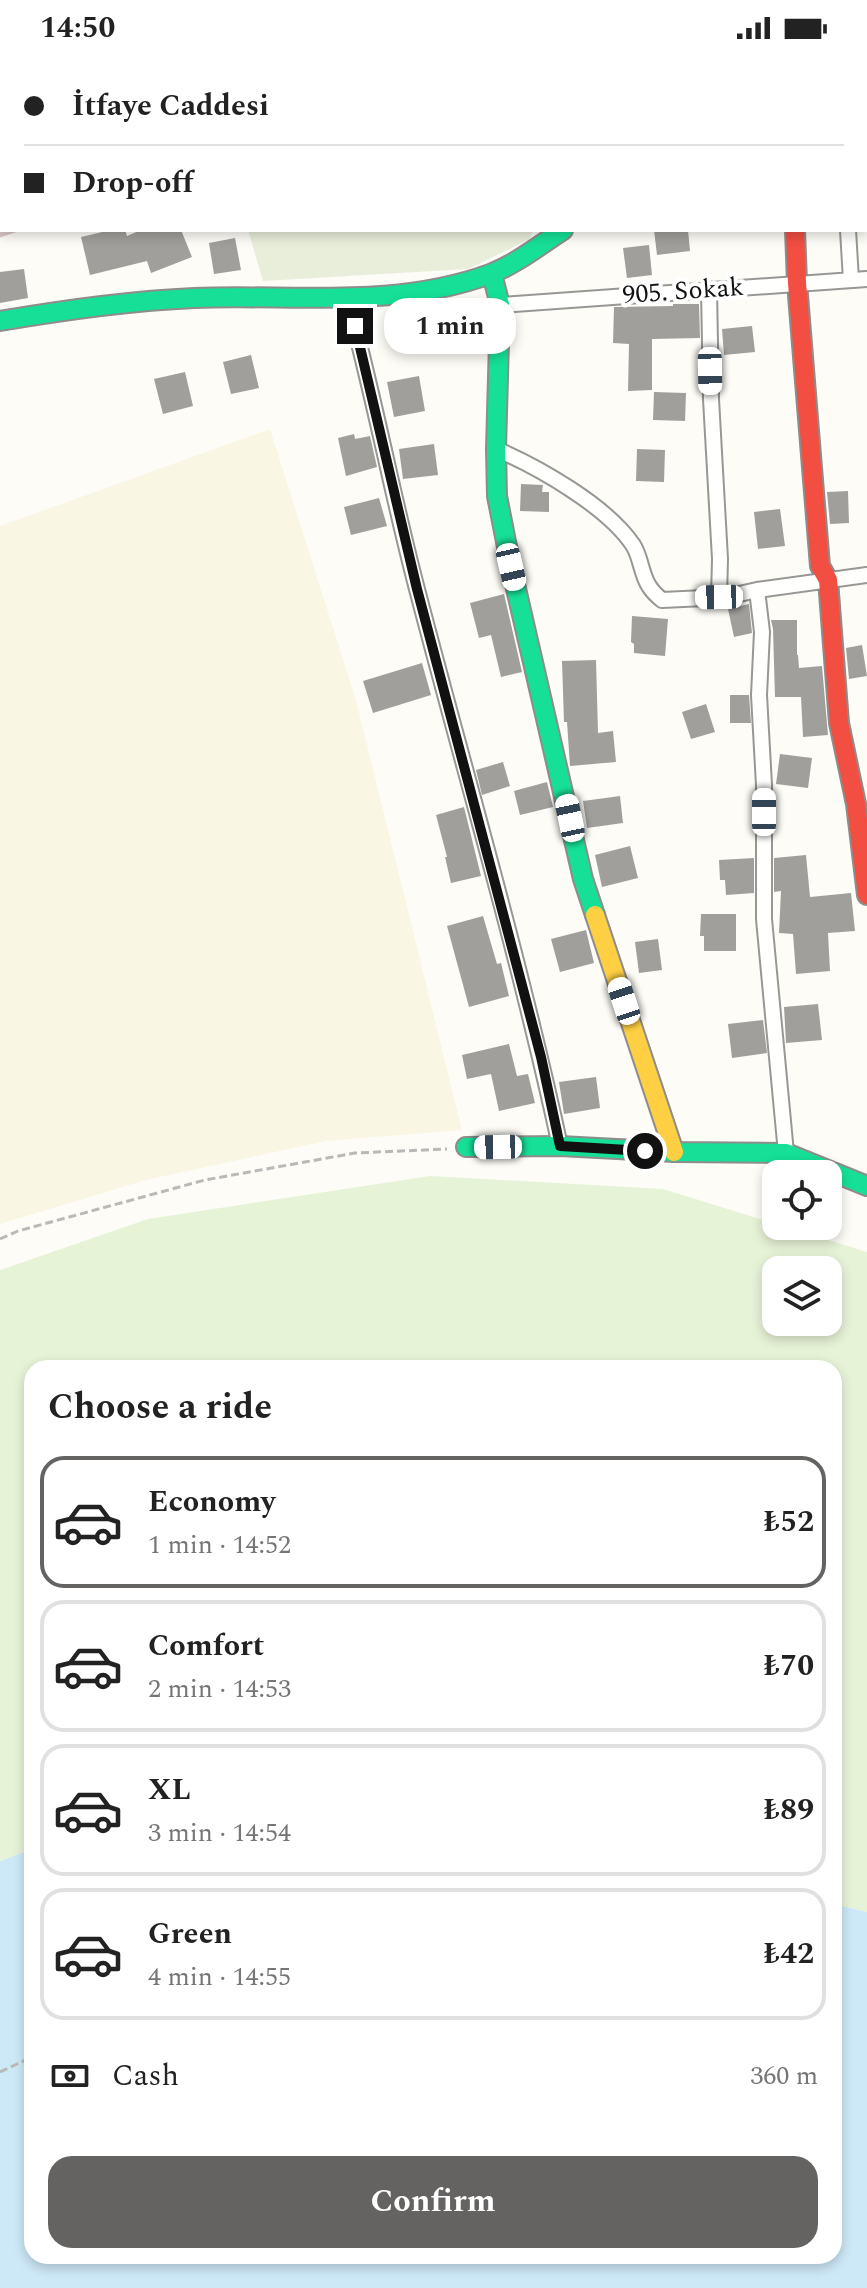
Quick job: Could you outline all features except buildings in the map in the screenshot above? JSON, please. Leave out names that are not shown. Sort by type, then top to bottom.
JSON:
[{"type":"street","points":[[0,321],[57,311],[193,298],[347,297],[428,291],[492,274],[560,232]]},
{"type":"street","points":[[795,232],[820,566],[828,580],[839,723],[856,804],[867,895]]},
{"type":"street","points":[[848,232],[851,280]]},
{"type":"street","points":[[492,274],[500,305],[497,496],[583,879],[674,1152]]},
{"type":"street","name":"905. Sokak","points":[[500,305],[867,279]]},
{"type":"street","points":[[709,289],[719,597]]},
{"type":"street","points":[[347,297],[417,589],[541,1057],[560,1146]]},
{"type":"street","points":[[496,449],[530,463],[580,496],[618,527],[635,547],[649,588],[662,600],[719,597],[867,575]]},
{"type":"street","points":[[757,590],[762,632],[759,695],[764,785],[764,919],[786,1153]]},
{"type":"street","points":[[466,1147],[560,1146],[674,1152],[786,1153],[866,1185]]},
{"type":"path","points":[[0,1239],[18,1231],[205,1180],[355,1153],[466,1147]]},
{"type":"path","points":[[0,2072],[24,2061]]},
{"type":"shaded area","points":[[270,429],[356,700],[462,1130],[326,1141],[146,1180],[0,1224],[0,526]]},
{"type":"green space","points":[[249,232],[532,232],[530,239],[468,269],[263,281]]},
{"type":"green space","points":[[430,1176],[663,1189],[762,1220],[762,1240],[828,1240],[867,1252],[867,1912],[842,1906],[842,1360],[24,1360],[24,1852],[0,1861],[0,1270],[148,1219]]},
{"type":"water","points":[[24,1852],[24,2264],[842,2264],[842,1906],[867,1912],[867,2288],[0,2288],[0,1861]]},
{"type":"railway","points":[[0,235],[9,232]]},
{"type":"traffic: fast","points":[[0,321],[97,306],[170,299],[343,298],[417,292],[454,285],[500,270],[560,232]]},
{"type":"traffic: fast","points":[[492,274],[500,305],[497,496],[583,879],[595,915]]},
{"type":"traffic: fast","points":[[466,1147],[560,1146],[674,1152],[786,1153],[867,1186]]},
{"type":"traffic: slow","points":[[595,915],[674,1152]]},
{"type":"traffic: jam","points":[[795,232],[820,566],[828,580],[839,723],[856,804],[867,895]]},
{"type":"route","points":[[355,326],[417,589],[541,1057],[560,1146],[645,1151]]}]
